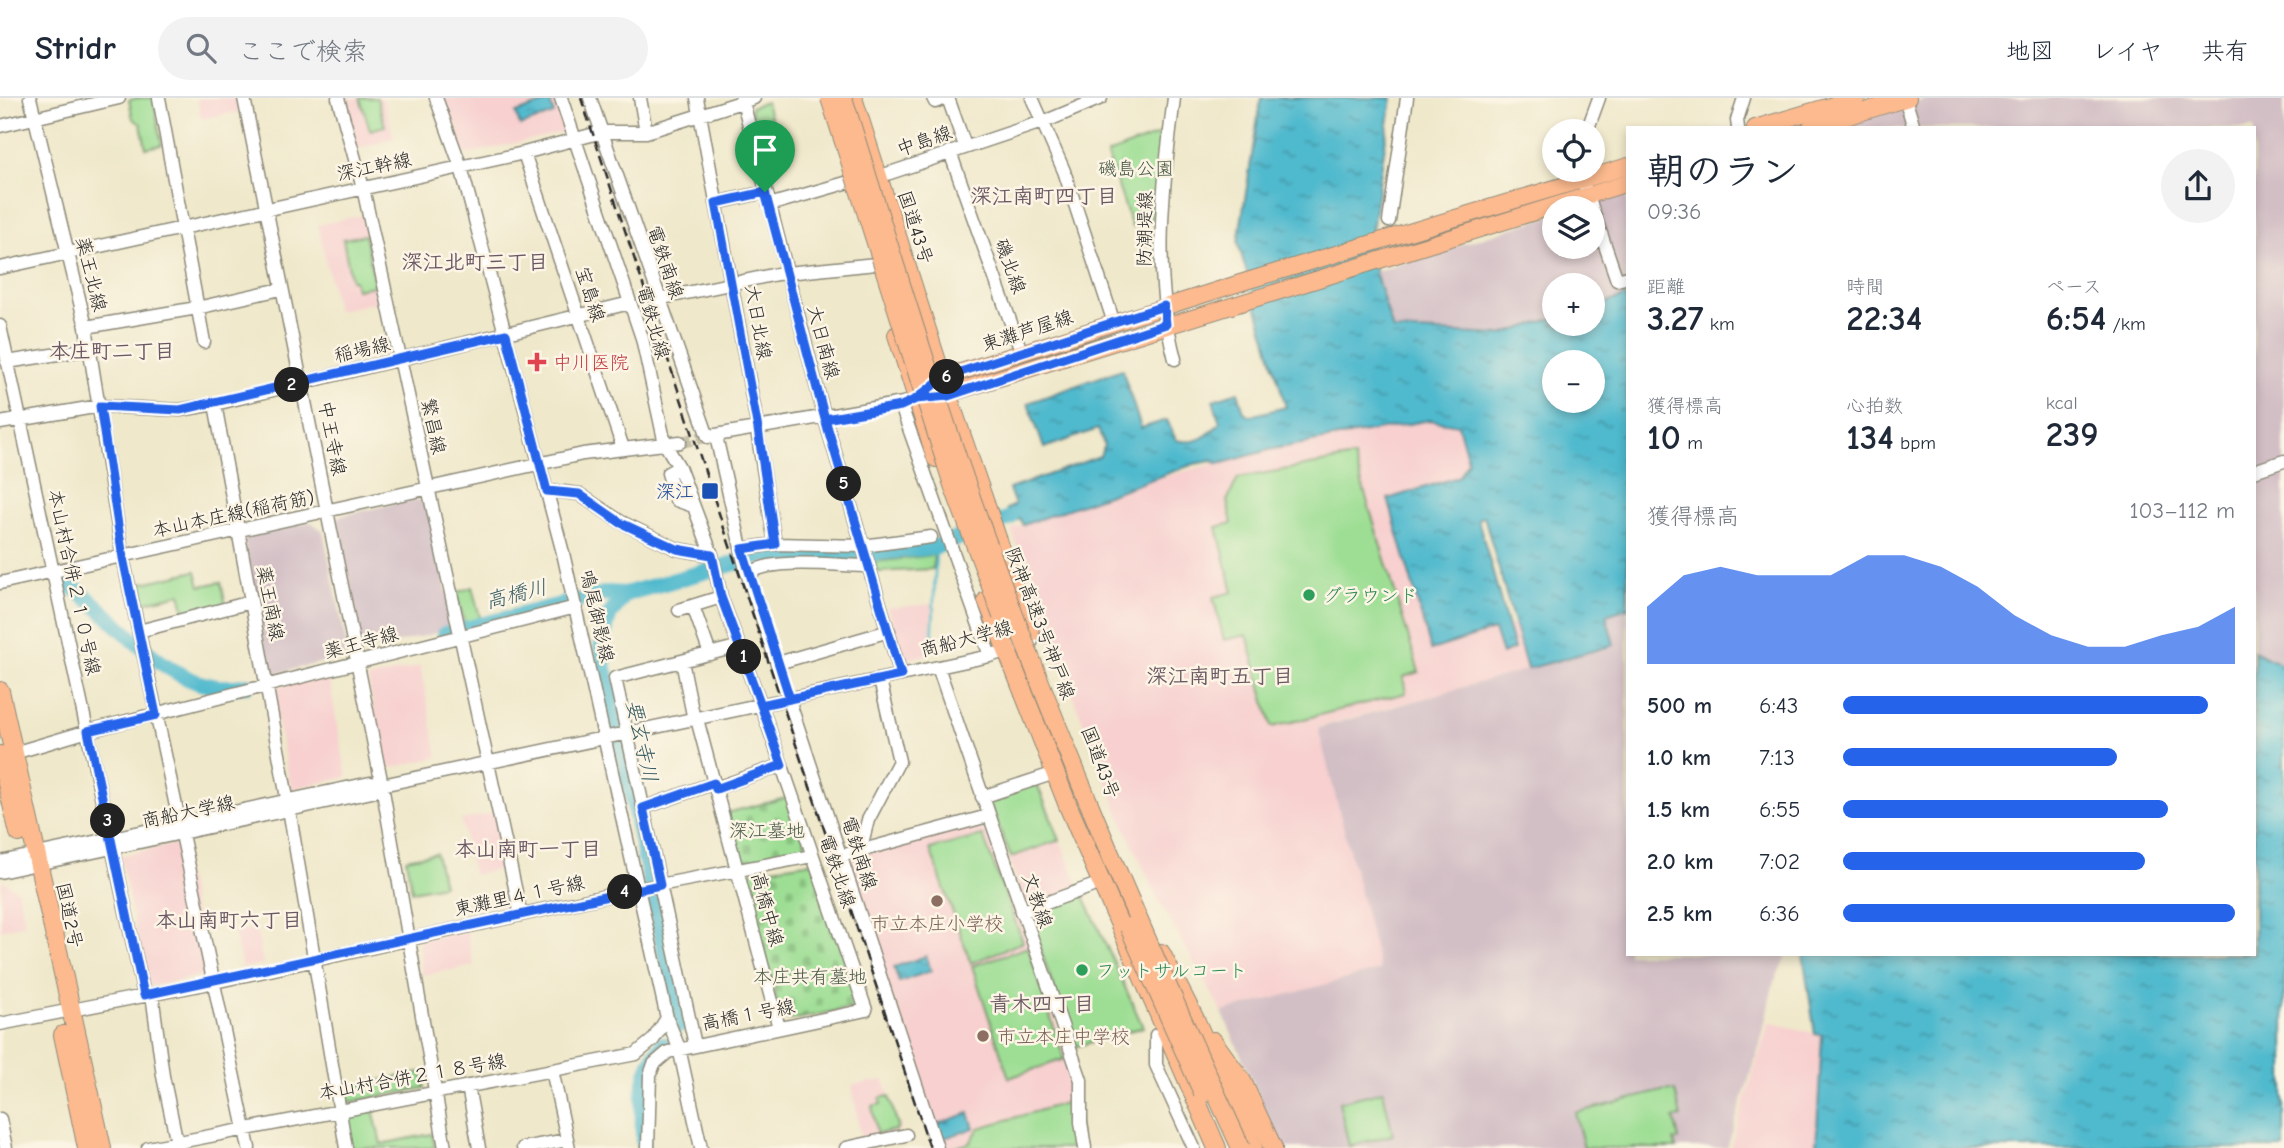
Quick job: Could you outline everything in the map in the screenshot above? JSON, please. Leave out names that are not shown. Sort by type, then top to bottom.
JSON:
[{"type":"highway","points":[[821,98],[876,264],[908,403],[997,652],[1055,773],[1217,1148]]},
{"type":"highway","name":"阪神高速3号神戸線","points":[[830,98],[936,434],[997,603],[1097,854],[1228,1148]]},
{"type":"highway","name":"阪神高速3号神戸線","points":[[843,98],[936,393],[1008,598],[1108,850],[1241,1148]]},
{"type":"highway","name":"国道43号","points":[[853,98],[942,378],[1032,640],[1107,836],[1143,918],[1195,1019],[1253,1148]]},
{"type":"highway","name":"国道2号","points":[[0,691],[7,754],[64,1010],[102,1148]]},
{"type":"highway","points":[[1153,1005],[1156,1035],[1207,1148]]},
{"type":"highway","name":"国道2号","points":[[64,1010],[87,1148]]},
{"type":"highway","points":[[1195,1019],[1263,1148]]},
{"type":"highway","points":[[1195,1019],[1242,1081],[1273,1148]]},
{"type":"main road","points":[[1816,126],[1906,98]]},
{"type":"main road","points":[[1762,126],[1854,99]]},
{"type":"main road","name":"東灘芦屋線","points":[[1605,170],[1626,166]]},
{"type":"main road","name":"東灘芦屋線","points":[[908,403],[948,396],[1249,299],[1559,182]]},
{"type":"main road","name":"東灘芦屋線","points":[[908,403],[942,378],[1164,306],[1243,282],[1379,251],[1626,184]]},
{"type":"street","name":"薬王北線","points":[[30,98],[86,327],[123,558],[249,1148]]},
{"type":"street","points":[[0,126],[119,98]]},
{"type":"street","points":[[159,98],[204,342]]},
{"type":"street","name":"中王寺線","points":[[244,98],[382,785],[444,1148]]},
{"type":"street","name":"繁昌線","points":[[338,98],[363,188],[521,915]]},
{"type":"street","name":"鳴尾御影線","points":[[436,98],[461,167],[575,603],[616,734],[643,808],[667,1018],[679,1048],[701,1148]]},
{"type":"street","name":"電鉄北線","points":[[561,98],[642,338],[665,444],[679,467],[712,555],[719,592],[761,705],[866,1010]]},
{"type":"street","name":"電鉄南線","points":[[590,98],[658,299],[710,437],[748,572],[937,1148]]},
{"type":"street","points":[[640,98],[646,132]]},
{"type":"street","name":"大日北線","points":[[697,98],[758,430],[775,544]]},
{"type":"street","points":[[933,98],[935,102],[947,98],[965,146]]},
{"type":"street","points":[[1032,98],[1065,171],[1114,323]]},
{"type":"street","name":"中島線","points":[[878,177],[1043,121],[1101,98]]},
{"type":"street","name":"防潮堤線","points":[[1174,98],[1160,213],[1164,306],[1175,359]]},
{"type":"street","points":[[1389,221],[1407,98]]},
{"type":"street","points":[[1591,119],[1599,98]]},
{"type":"street","points":[[1738,126],[1744,98]]},
{"type":"street","points":[[1906,98],[1913,126]]},
{"type":"street","name":"深江幹線","points":[[0,268],[524,153],[602,132],[646,132],[746,99]]},
{"type":"street","name":"大日南線","points":[[746,99],[767,199],[825,419],[901,675]]},
{"type":"street","name":"磯北線","points":[[950,152],[1022,354]]},
{"type":"street","name":"宝島線","points":[[524,153],[623,448]]},
{"type":"street","points":[[716,203],[767,199],[849,181]]},
{"type":"street","points":[[1583,182],[1617,279],[1626,277]]},
{"type":"street","points":[[658,299],[786,273],[876,264]]},
{"type":"street","points":[[86,327],[197,308],[281,289]]},
{"type":"street","name":"稲場線","points":[[0,423],[100,406],[180,410],[215,404],[630,303]]},
{"type":"street","name":"本山村合併２１０号線","points":[[0,326],[148,995],[177,1145]]},
{"type":"street","points":[[7,362],[90,349]]},
{"type":"street","points":[[710,437],[908,403]]},
{"type":"street","name":"薬王南線","points":[[215,404],[288,805],[346,1148]]},
{"type":"street","name":"本山本庄線(稲荷筋)","points":[[0,583],[123,558],[237,529],[328,512],[539,464],[623,448],[680,442]]},
{"type":"street","points":[[2256,470],[2284,461]]},
{"type":"street","points":[[547,491],[579,494],[621,523],[677,549],[712,555]]},
{"type":"street","points":[[742,551],[775,544],[864,547],[931,537]]},
{"type":"street","points":[[748,572],[779,565],[869,565]]},
{"type":"street","points":[[679,610],[719,592]]},
{"type":"street","points":[[141,641],[251,602]]},
{"type":"street","name":"薬王寺線","points":[[7,754],[356,658],[575,603]]},
{"type":"street","points":[[693,606],[710,654]]},
{"type":"street","points":[[778,663],[889,631]]},
{"type":"street","name":"商船大学線","points":[[0,872],[31,861],[113,842],[288,805],[372,792],[382,785],[939,667],[1032,640]]},
{"type":"street","points":[[616,734],[615,678],[740,646]]},
{"type":"street","name":"高橋中線","points":[[682,661],[779,1028]]},
{"type":"street","name":"文教線","points":[[939,667],[1021,912],[1081,1080],[1081,1122],[1085,1148]]},
{"type":"street","points":[[860,851],[867,820],[898,761],[880,680]]},
{"type":"street","name":"鳴尾御影線","points":[[616,734],[651,887],[695,1045]]},
{"type":"street","points":[[643,808],[782,765]]},
{"type":"street","points":[[982,797],[1055,773]]},
{"type":"street","points":[[841,856],[988,816]]},
{"type":"street","name":"東灘里４１号線","points":[[0,1024],[737,869],[812,856]]},
{"type":"street","name":"商船大学線","points":[[0,862],[31,861]]},
{"type":"street","points":[[1021,912],[1101,883]]},
{"type":"street","name":"高橋１号線","points":[[679,1048],[866,1010]]},
{"type":"street","name":"本山村合併２１８号線","points":[[148,1148],[177,1145],[245,1127],[636,1054],[653,1040],[667,1018]]},
{"type":"street","points":[[1156,1035],[1156,1065],[1194,1148]]},
{"type":"street","points":[[648,1148],[650,1075],[661,1057],[679,1048]]},
{"type":"street","points":[[523,1148],[568,1144],[552,1070]]},
{"type":"street","points":[[468,1086],[479,1148]]},
{"type":"street","points":[[0,1119],[6,1148]]},
{"type":"street","points":[[846,1148],[906,1135]]},
{"type":"shaded area","points":[[197,98],[240,98],[242,111],[201,119]]},
{"type":"shaded area","points":[[342,98],[383,98],[394,138],[357,149]]},
{"type":"shaded area","points":[[443,98],[558,98],[567,126],[564,132],[468,154],[463,152]]},
{"type":"shaded area","points":[[1929,98],[2284,98],[2284,666],[2256,652],[2256,126],[1840,126]]},
{"type":"shaded area","points":[[1626,192],[1626,296],[1605,303],[1605,273],[1542,273],[1542,322],[1501,335],[1393,330],[1375,272],[1542,219],[1542,259],[1605,259],[1605,199]]},
{"type":"shaded area","points":[[366,214],[385,300],[337,311],[318,225]]},
{"type":"shaded area","points":[[1431,420],[1459,424],[1469,460],[1460,476],[1390,498],[1432,648],[1515,624],[1529,669],[1318,727],[1381,970],[1222,1012],[1157,897],[1124,826],[1058,659],[1011,529],[1147,481],[1243,456]]},
{"type":"shaded area","points":[[417,499],[429,507],[454,626],[452,629],[363,651],[337,520],[340,516]]},
{"type":"shaded area","points":[[311,522],[323,531],[348,653],[347,656],[270,675],[244,541],[246,536]]},
{"type":"shaded area","points":[[932,604],[930,654],[903,660],[887,608]]},
{"type":"shaded area","points":[[1626,608],[1626,956],[1786,956],[1773,985],[1760,1044],[1727,1148],[1282,1148],[1222,1012],[1380,970],[1318,728],[1614,645],[1606,615]]},
{"type":"shaded area","points":[[420,666],[438,757],[390,768],[385,765],[368,679]]},
{"type":"shaded area","points":[[328,674],[347,777],[291,789],[271,689]]},
{"type":"shaded area","points":[[494,813],[506,868],[473,875],[461,820]]},
{"type":"shaded area","points":[[979,821],[983,832],[990,830],[1076,1080],[1075,1100],[979,1127],[970,1143],[942,1148],[846,858]]},
{"type":"shaded area","points":[[1060,840],[1079,888],[1026,907],[1009,858]]},
{"type":"shaded area","points":[[180,843],[207,974],[148,987],[120,856]]},
{"type":"shaded area","points":[[2,880],[18,891],[25,924],[0,930]]},
{"type":"shaded area","points":[[256,928],[263,964],[242,968],[234,932]]},
{"type":"shaded area","points":[[467,931],[474,966],[422,975],[419,941]]},
{"type":"shaded area","points":[[1769,1022],[1822,1035],[1816,1148],[1730,1148]]},
{"type":"shaded area","points":[[884,1080],[900,1127],[898,1132],[861,1139],[852,1085]]},
{"type":"green space","points":[[153,98],[162,145],[146,148],[141,124],[133,119],[129,100]]},
{"type":"green space","points":[[360,98],[377,98],[385,126],[370,130]]},
{"type":"green space","points":[[766,102],[772,124],[754,129],[751,107]]},
{"type":"green space","name":"磯島公園","points":[[1160,134],[1163,143],[1151,221],[1132,227],[1107,154]]},
{"type":"green space","points":[[365,235],[375,286],[356,289],[354,280],[351,280],[343,239]]},
{"type":"green space","name":"グラウンド","points":[[1354,457],[1419,672],[1403,677],[1406,693],[1272,727],[1247,635],[1224,640],[1213,597],[1233,592],[1217,527],[1232,523],[1227,501],[1238,478]]},
{"type":"green space","points":[[934,555],[933,569],[877,572],[874,562]]},
{"type":"green space","points":[[196,571],[200,586],[221,582],[226,606],[186,616],[180,594],[138,604],[134,585]]},
{"type":"green space","points":[[472,587],[481,621],[465,625],[456,593]]},
{"type":"green space","points":[[1037,784],[1060,840],[1011,857],[990,806],[991,798]]},
{"type":"green space","name":"深江墓地","points":[[790,797],[806,845],[803,853],[739,861],[726,813]]},
{"type":"green space","points":[[983,836],[1023,942],[971,963],[930,849]]},
{"type":"green space","points":[[436,853],[443,885],[412,891],[406,859]]},
{"type":"green space","name":"本庄共有墓地","points":[[813,862],[861,1006],[791,1020],[781,1017],[744,872]]},
{"type":"green space","name":"フットサルコート","points":[[1083,894],[1143,1027],[1074,1047],[1028,913]]},
{"type":"green space","points":[[1028,947],[1064,1059],[1009,1078],[972,966]]},
{"type":"green space","points":[[422,1072],[425,1088],[344,1103],[341,1088]]},
{"type":"green space","points":[[1666,1090],[1675,1091],[1681,1117],[1674,1118],[1679,1139],[1674,1140],[1676,1148],[1584,1148],[1575,1113]]},
{"type":"green space","points":[[1383,1091],[1393,1135],[1349,1146],[1339,1102]]},
{"type":"green space","points":[[889,1096],[898,1126],[896,1130],[877,1134],[872,1106],[881,1104],[880,1098]]},
{"type":"green space","points":[[1075,1100],[1080,1148],[953,1148],[970,1143],[979,1128]]},
{"type":"green space","points":[[373,1109],[381,1144],[432,1134],[435,1148],[350,1148],[345,1114]]},
{"type":"water","points":[[1261,98],[1392,98],[1372,231],[1375,272],[1393,330],[1501,335],[1542,322],[1542,336],[1605,336],[1605,303],[1626,296],[1626,609],[1606,615],[1614,645],[1527,669],[1484,516],[1478,519],[1514,649],[1502,654],[1494,630],[1431,650],[1388,499],[1458,477],[1468,461],[1458,425],[1430,420],[1269,450],[1219,464],[1212,461],[1194,464],[1023,525],[1020,519],[1012,522],[1007,509],[1015,505],[1009,489],[1100,456],[1104,445],[1098,429],[1044,448],[1028,403],[1122,369],[1141,428],[1167,420],[1176,440],[1195,441],[1206,436],[1220,423],[1213,400],[1238,392],[1244,412],[1250,416],[1286,407],[1238,243]]},
{"type":"water","points":[[550,101],[554,114],[520,126],[516,113]]},
{"type":"water","points":[[2256,652],[2284,666],[2284,1148],[1816,1148],[1822,1035],[1815,1034],[1803,956],[2256,956]]},
{"type":"water","points":[[926,956],[931,971],[899,982],[894,967]]},
{"type":"water","points":[[969,1113],[974,1128],[942,1139],[937,1124]]},
{"type":"waterway","name":"高橋川","points":[[445,634],[608,593],[625,594],[764,555],[840,556],[935,547],[1010,518]]},
{"type":"waterway","points":[[932,650],[936,547]]},
{"type":"waterway","name":"高橋川","points":[[64,581],[171,669],[195,681],[220,687],[247,685]]},
{"type":"waterway","name":"要玄寺川","points":[[625,594],[609,616],[601,648],[680,1025]]},
{"type":"waterway","name":"要玄寺川","points":[[643,1142],[646,1078],[649,1067],[663,1044]]},
{"type":"tunnel","points":[[680,442],[706,437]]},
{"type":"railway","points":[[581,98],[930,1148]]},
{"type":"place","name":"中川医院","points":[[537,362]]},
{"type":"place","name":"深江","points":[[710,491]]},
{"type":"place","name":"グラウンド","points":[[1309,595]]},
{"type":"place","name":"市立本庄小学校","points":[[937,901]]},
{"type":"place","name":"フットサルコート","points":[[1082,970]]},
{"type":"place","name":"市立本庄中学校","points":[[983,1036]]},
{"type":"district","name":"深江南町四丁目","points":[[1044,196]]},
{"type":"district","name":"深江北町三丁目","points":[[475,262]]},
{"type":"district","name":"本庄町二丁目","points":[[112,351]]},
{"type":"district","name":"深江南町五丁目","points":[[1220,676]]},
{"type":"district","name":"本山南町一丁目","points":[[528,849]]},
{"type":"district","name":"本山南町六丁目","points":[[229,920]]},
{"type":"district","name":"青木四丁目","points":[[1042,1004]]},
{"type":"route","points":[[765,192],[716,203],[758,429],[775,544],[742,549],[746,570],[750,573],[790,699],[761,705],[721,597],[712,555],[677,549],[621,523],[579,494],[547,491],[506,334],[215,404],[180,410],[100,406],[123,558],[156,715],[88,731],[144,995],[660,885],[643,808],[714,783],[716,789],[782,765],[761,705],[790,699],[901,675],[825,419],[901,406],[916,399],[948,396],[1166,324],[1164,306],[942,378],[916,399],[901,406],[825,419],[765,192]]}]
